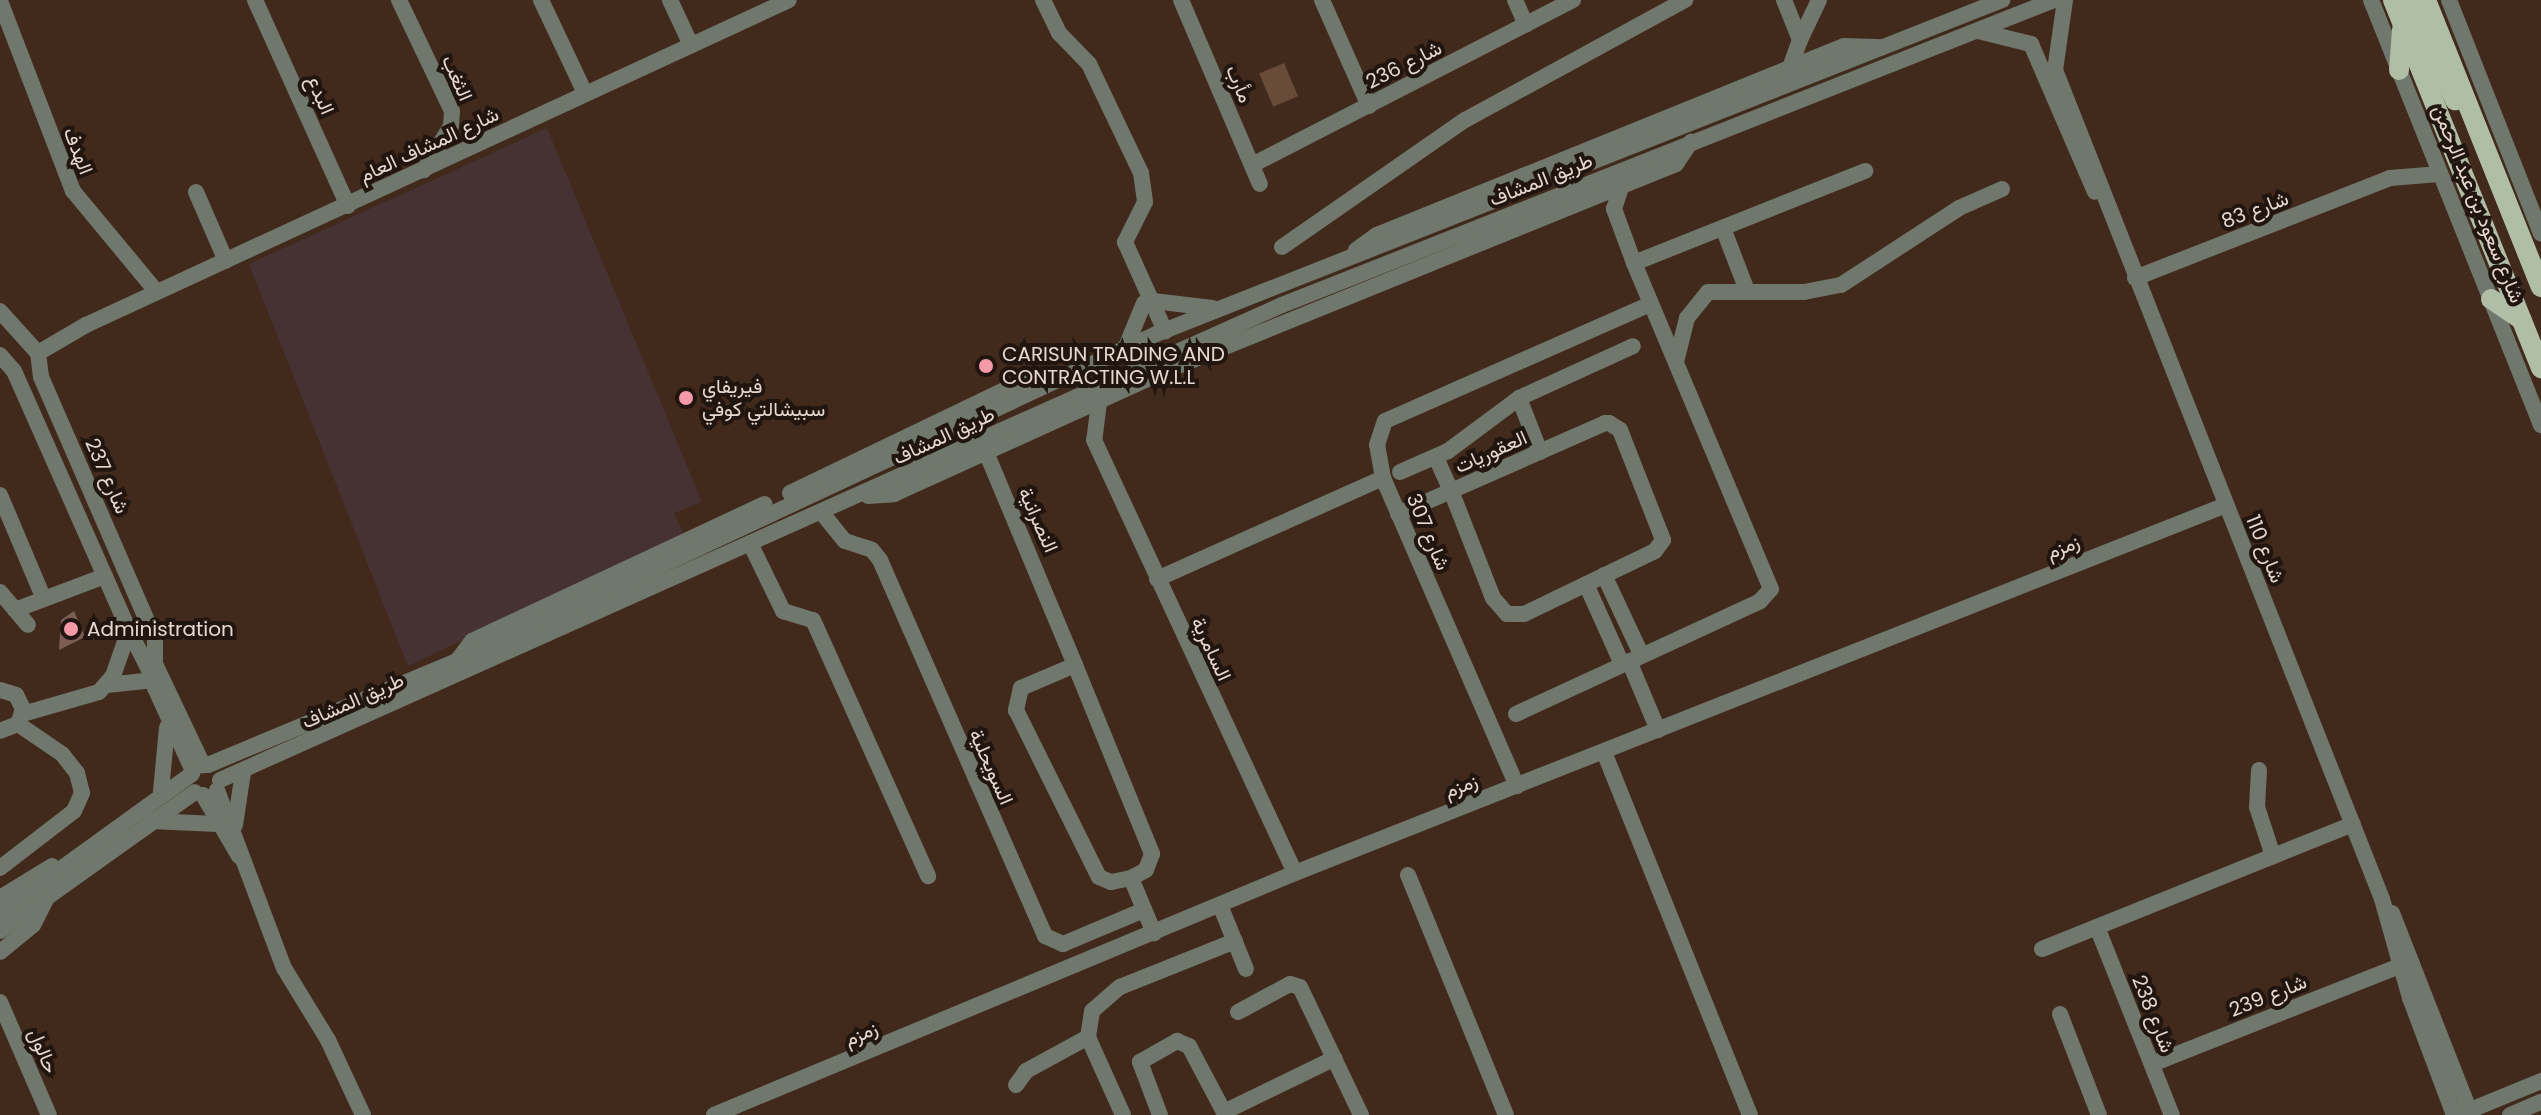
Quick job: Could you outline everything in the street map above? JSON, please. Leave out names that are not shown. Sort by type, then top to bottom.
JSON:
[{"type":"main road","name":"شارع سعود بن عبد الرحمن","points":[[2393,0],[2541,368]]},
{"type":"main road","points":[[2410,0],[2445,83],[2482,139]]},
{"type":"main road","name":"شارع سعود بن عبد الرحمن","points":[[2426,0],[2541,287]]},
{"type":"main road","points":[[2399,70],[2402,22]]},
{"type":"main road","points":[[2517,227],[2541,248]]},
{"type":"main road","points":[[2491,299],[2522,320]]},
{"type":"street","name":"البدع","points":[[255,0],[348,206]]},
{"type":"street","name":"الثغب","points":[[399,0],[452,111],[451,126],[424,170]]},
{"type":"street","points":[[541,0],[585,93]]},
{"type":"street","points":[[670,0],[691,45]]},
{"type":"street","name":"شارع المشاف العام","points":[[33,348],[348,206],[789,0]]},
{"type":"street","points":[[1043,0],[1059,33],[1089,64],[1141,173],[1145,202],[1125,242],[1161,332]]},
{"type":"street","name":"مأرب","points":[[1181,0],[1260,184]]},
{"type":"street","points":[[1322,0],[1369,106]]},
{"type":"street","points":[[1515,0],[1526,25]]},
{"type":"street","name":"شارع 236","points":[[1252,165],[1573,0]]},
{"type":"street","points":[[1282,247],[1465,120],[1685,0]]},
{"type":"street","points":[[1784,0],[1800,40],[1826,53]]},
{"type":"street","points":[[1790,68],[1819,0]]},
{"type":"street","name":"طريق المشاف","points":[[0,913],[161,791],[199,769],[457,661],[1161,332],[1743,104],[1982,4],[2002,0]]},
{"type":"street","name":"طريق المشاف","points":[[0,931],[148,821],[243,772],[1282,305],[2054,0]]},
{"type":"street","name":"شارع 110","points":[[2065,0],[2055,70],[2108,214]]},
{"type":"street","name":"شارع سعود بن عبد الرحمن","points":[[2371,0],[2541,425]]},
{"type":"street","points":[[2449,0],[2541,233]]},
{"type":"street","name":"الهدف","points":[[0,1],[73,191],[157,292]]},
{"type":"street","name":"شارع 110","points":[[1971,31],[2031,44],[2135,278],[2353,824],[2464,1114]]},
{"type":"street","name":"طريق المشاف","points":[[1346,260],[1377,235],[1826,53],[1860,43],[1884,47]]},
{"type":"street","points":[[1743,104],[1763,79]]},
{"type":"street","name":"طريق المشاف","points":[[863,495],[894,494],[1099,402],[1676,164],[1691,142]]},
{"type":"street","name":"شارع 83","points":[[2135,278],[2390,178],[2416,164],[2427,142]]},
{"type":"street","points":[[1634,263],[1865,171]]},
{"type":"street","name":"شارع 83","points":[[2390,178],[2440,174]]},
{"type":"street","points":[[1516,714],[1760,601],[1771,589],[1770,577],[1675,364],[1614,209],[1622,185]]},
{"type":"street","points":[[1675,364],[1681,332],[1700,298],[1746,288],[1804,292],[1841,285],[1959,208],[2002,189]]},
{"type":"street","points":[[196,192],[226,261]]},
{"type":"street","points":[[1587,199],[1614,209]]},
{"type":"street","points":[[1723,228],[1746,288]]},
{"type":"street","points":[[1148,302],[1223,308]]},
{"type":"street","points":[[1125,349],[1148,302]]},
{"type":"street","points":[[1383,478],[1377,445],[1385,421],[1650,304]]},
{"type":"street","points":[[1282,305],[1311,313]]},
{"type":"street","points":[[0,311],[33,348],[1,356],[14,371],[129,630],[155,673],[107,685],[20,719],[0,731]]},
{"type":"street","points":[[1400,472],[1436,457],[1519,398],[1633,346]]},
{"type":"street","name":"شارع 237","points":[[33,348],[41,377],[155,639],[155,673],[166,714],[199,769]]},
{"type":"street","points":[[1519,398],[1540,452]]},
{"type":"street","points":[[1094,440],[1099,402]]},
{"type":"street","name":"السامرية","points":[[1066,417],[1094,440],[1295,873]]},
{"type":"street","name":"العقوريات","points":[[1398,514],[1601,425],[1620,430],[1663,533],[1655,551],[1604,575]]},
{"type":"street","name":"النصرانية","points":[[986,452],[1053,603],[1152,854],[1146,870],[1131,878]]},
{"type":"street","points":[[1436,457],[1493,598],[1507,614],[1524,614],[1604,575],[1631,660],[1658,730]]},
{"type":"street","name":"شارع 307","points":[[1157,579],[1383,478],[1517,786]]},
{"type":"street","points":[[0,495],[42,594]]},
{"type":"street","points":[[840,534],[844,503]]},
{"type":"street","name":"زمزم","points":[[714,1115],[1295,873],[2226,505]]},
{"type":"street","name":"السويحلية","points":[[822,513],[840,534],[872,550],[882,564],[1045,936],[1063,944],[1144,910]]},
{"type":"street","points":[[750,543],[783,611],[813,620],[928,876]]},
{"type":"street","points":[[15,610],[42,594],[102,570]]},
{"type":"street","points":[[1586,584],[1631,660]]},
{"type":"street","points":[[0,592],[28,625]]},
{"type":"street","points":[[107,685],[129,630]]},
{"type":"street","points":[[1075,665],[1021,688],[1014,697],[1016,710],[1099,877],[1111,882],[1131,878],[1154,933]]},
{"type":"street","name":"شارع 237","points":[[155,673],[193,742],[199,769]]},
{"type":"street","points":[[0,690],[16,695],[20,719],[62,754],[77,773],[82,793],[74,811],[0,868]]},
{"type":"street","points":[[161,791],[166,714]]},
{"type":"street","points":[[193,742],[245,750]]},
{"type":"street","points":[[1604,752],[1750,1115]]},
{"type":"street","points":[[199,769],[236,834]]},
{"type":"street","points":[[199,769],[209,789],[217,824],[241,859]]},
{"type":"street","points":[[2259,770],[2257,807],[2273,856]]},
{"type":"street","points":[[243,772],[236,834],[241,859],[284,968],[328,1040],[363,1115]]},
{"type":"street","points":[[148,821],[217,824]]},
{"type":"street","points":[[2042,949],[2353,824]]},
{"type":"street","name":"طريق المشاف","points":[[0,898],[39,871],[66,863]]},
{"type":"street","points":[[1408,875],[1506,1115]]},
{"type":"street","name":"طريق المشاف","points":[[0,952],[33,925],[49,894]]},
{"type":"street","name":"شارع 110","points":[[2382,899],[2399,966],[2464,1114]]},
{"type":"street","points":[[1220,905],[1246,969]]},
{"type":"street","name":"شارع 238","points":[[2097,927],[2172,1115]]},
{"type":"street","points":[[1123,1115],[1088,1037],[1092,1011],[1110,993],[1235,941]]},
{"type":"street","name":"شارع 239","points":[[2152,1064],[2399,966]]},
{"type":"street","points":[[1238,1012],[1295,985],[1335,1058],[1361,1115]]},
{"type":"street","name":"حالول","points":[[0,1002],[49,1115]]},
{"type":"street","points":[[2060,1014],[2099,1115]]},
{"type":"street","points":[[1016,1085],[1026,1071],[1088,1037]]},
{"type":"street","points":[[1160,1115],[1140,1062],[1180,1041],[1189,1046],[1219,1110],[1240,1111],[1335,1058]]},
{"type":"street","points":[[2464,1114],[2541,1081]]},
{"type":"street","points":[[2510,1115],[2541,1102]]},
{"type":"shaded area","points":[[1284,63],[1298,96],[1273,107],[1259,74]]},
{"type":"shaded area","points":[[547,128],[702,502],[674,513],[684,535],[408,666],[249,264]]},
{"type":"building","name":"Administration","points":[[74,611],[85,637],[59,650],[61,620]]},
{"type":"place","name":"CARISUN TRADING AND CONTRACTING W.L.L","points":[[986,366]]},
{"type":"place","name":"فيريفاي سبيشالتي كوفي","points":[[686,398]]},
{"type":"place","name":"Administration","points":[[71,629]]}]
